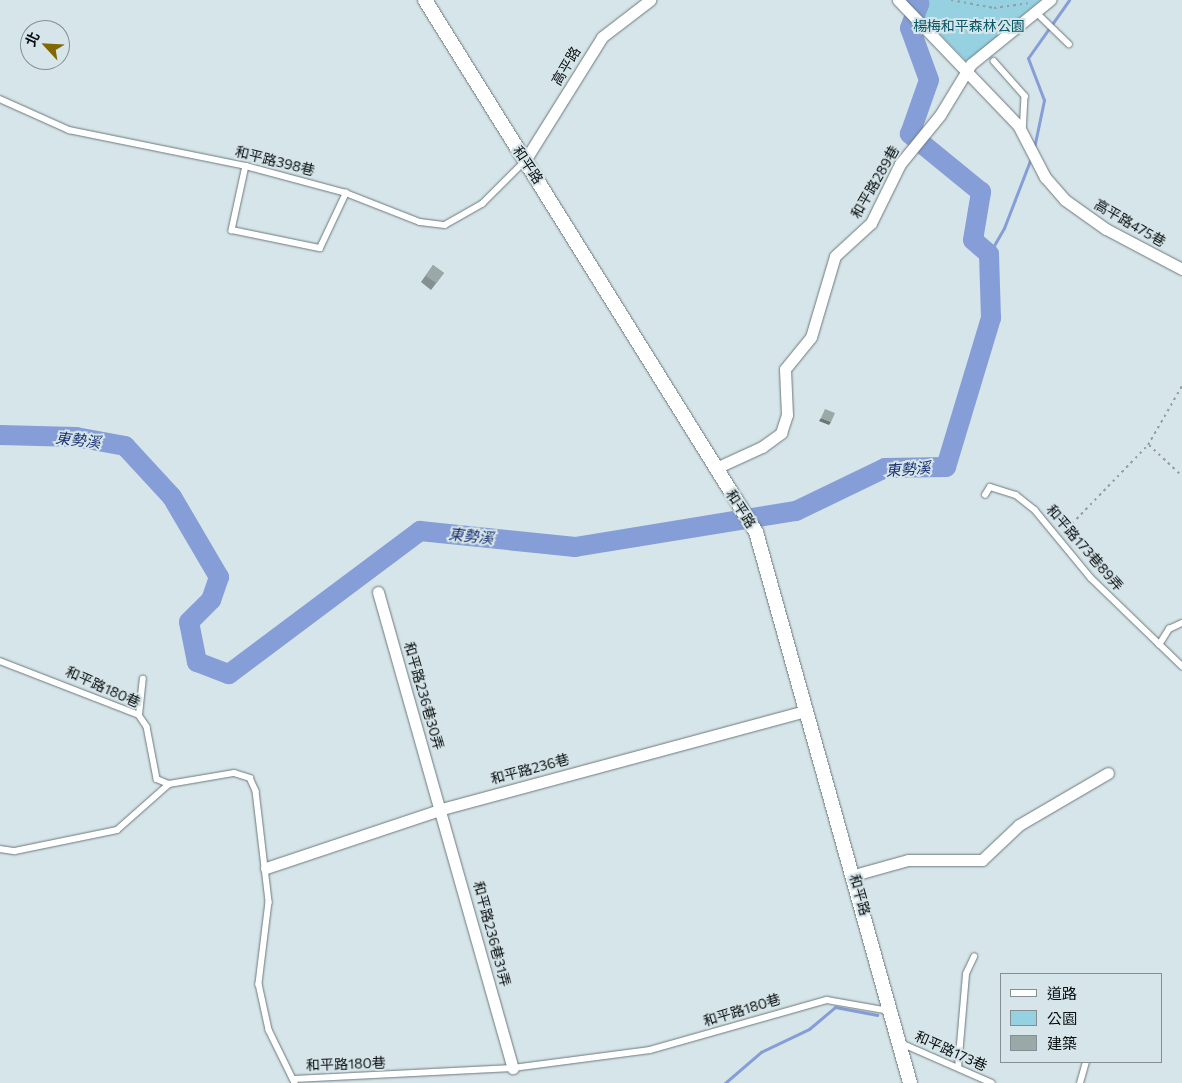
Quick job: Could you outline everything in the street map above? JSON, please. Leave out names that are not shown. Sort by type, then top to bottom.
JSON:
[{"type":"street","name":"和平路","points":[[425,0],[716,468],[733,501],[756,532],[901,1043],[910,1083]]},
{"type":"street","name":"高平路","points":[[524,162],[602,37],[650,0]]},
{"type":"street","points":[[898,0],[1018,125],[1023,136]]},
{"type":"street","name":"和平路289巷","points":[[716,468],[762,448],[784,428],[785,369],[814,329],[829,266],[871,223],[900,164],[940,115],[966,72],[1050,0]]},
{"type":"street","name":"高平路475巷","points":[[1023,136],[1045,177],[1065,200],[1106,229],[1182,269]]},
{"type":"street","name":"和平路236巷30弄","points":[[378,592],[442,808]]},
{"type":"street","name":"和平路236巷","points":[[266,868],[442,808],[806,711]]},
{"type":"street","points":[[854,875],[908,860],[982,860],[1019,825],[1108,774]]},
{"type":"street","name":"和平路236巷31弄","points":[[442,808],[513,1068]]},
{"type":"lane","points":[[1036,12],[1069,44]]},
{"type":"lane","points":[[994,61],[1025,96],[1023,136]]},
{"type":"lane","name":"和平路398巷","points":[[0,99],[69,130],[246,166],[346,193],[420,222],[445,225],[482,204],[524,162]]},
{"type":"lane","points":[[246,166],[232,230],[320,248],[346,193]]},
{"type":"lane","name":"和平路173巷89弄","points":[[985,495],[990,487],[1016,495],[1060,535],[1091,578],[1158,645],[1182,666]]},
{"type":"lane","points":[[1158,645],[1169,629],[1182,622]]},
{"type":"lane","name":"和平路180巷","points":[[0,661],[139,715],[147,727],[152,768],[157,779],[169,784],[234,773],[250,778],[266,868],[269,902],[259,984],[269,1030],[295,1081],[513,1068],[650,1050],[827,1000],[892,1011]]},
{"type":"lane","points":[[139,715],[143,679]]},
{"type":"lane","points":[[0,849],[15,851],[117,830],[169,784]]},
{"type":"lane","points":[[958,1068],[966,974],[974,957]]},
{"type":"lane","name":"和平路173巷","points":[[901,1043],[992,1083]]},
{"type":"lane","points":[[1080,1083],[1086,1063]]},
{"type":"path","points":[[951,0],[1013,8],[1032,0]]},
{"type":"path","points":[[1060,535],[1148,445],[1182,386]]},
{"type":"path","points":[[1148,445],[1182,476]]},
{"type":"green space","name":"楊梅和平森林公園","points":[[907,0],[1041,0],[967,62]]},
{"type":"building","points":[[433,265],[444,273],[436,283],[426,276]]},
{"type":"building","points":[[825,409],[835,413],[831,422],[821,418]]},
{"type":"waterway","name":"東勢溪","points":[[0,435],[76,437],[125,446],[172,497],[219,577],[211,600],[189,622],[197,662],[229,674],[420,531],[575,547],[796,511],[885,468],[946,467],[991,318],[989,254],[973,240],[981,192],[910,134],[929,80],[910,28],[919,4],[916,0]]},
{"type":"waterway","name":"東勢溪","points":[[1034,148],[1044,100],[1028,58],[1069,0]]},
{"type":"waterway","name":"東勢溪","points":[[989,254],[1004,228],[1031,158]]},
{"type":"waterway","points":[[725,1083],[761,1052],[809,1029],[835,1007],[877,1015]]}]
